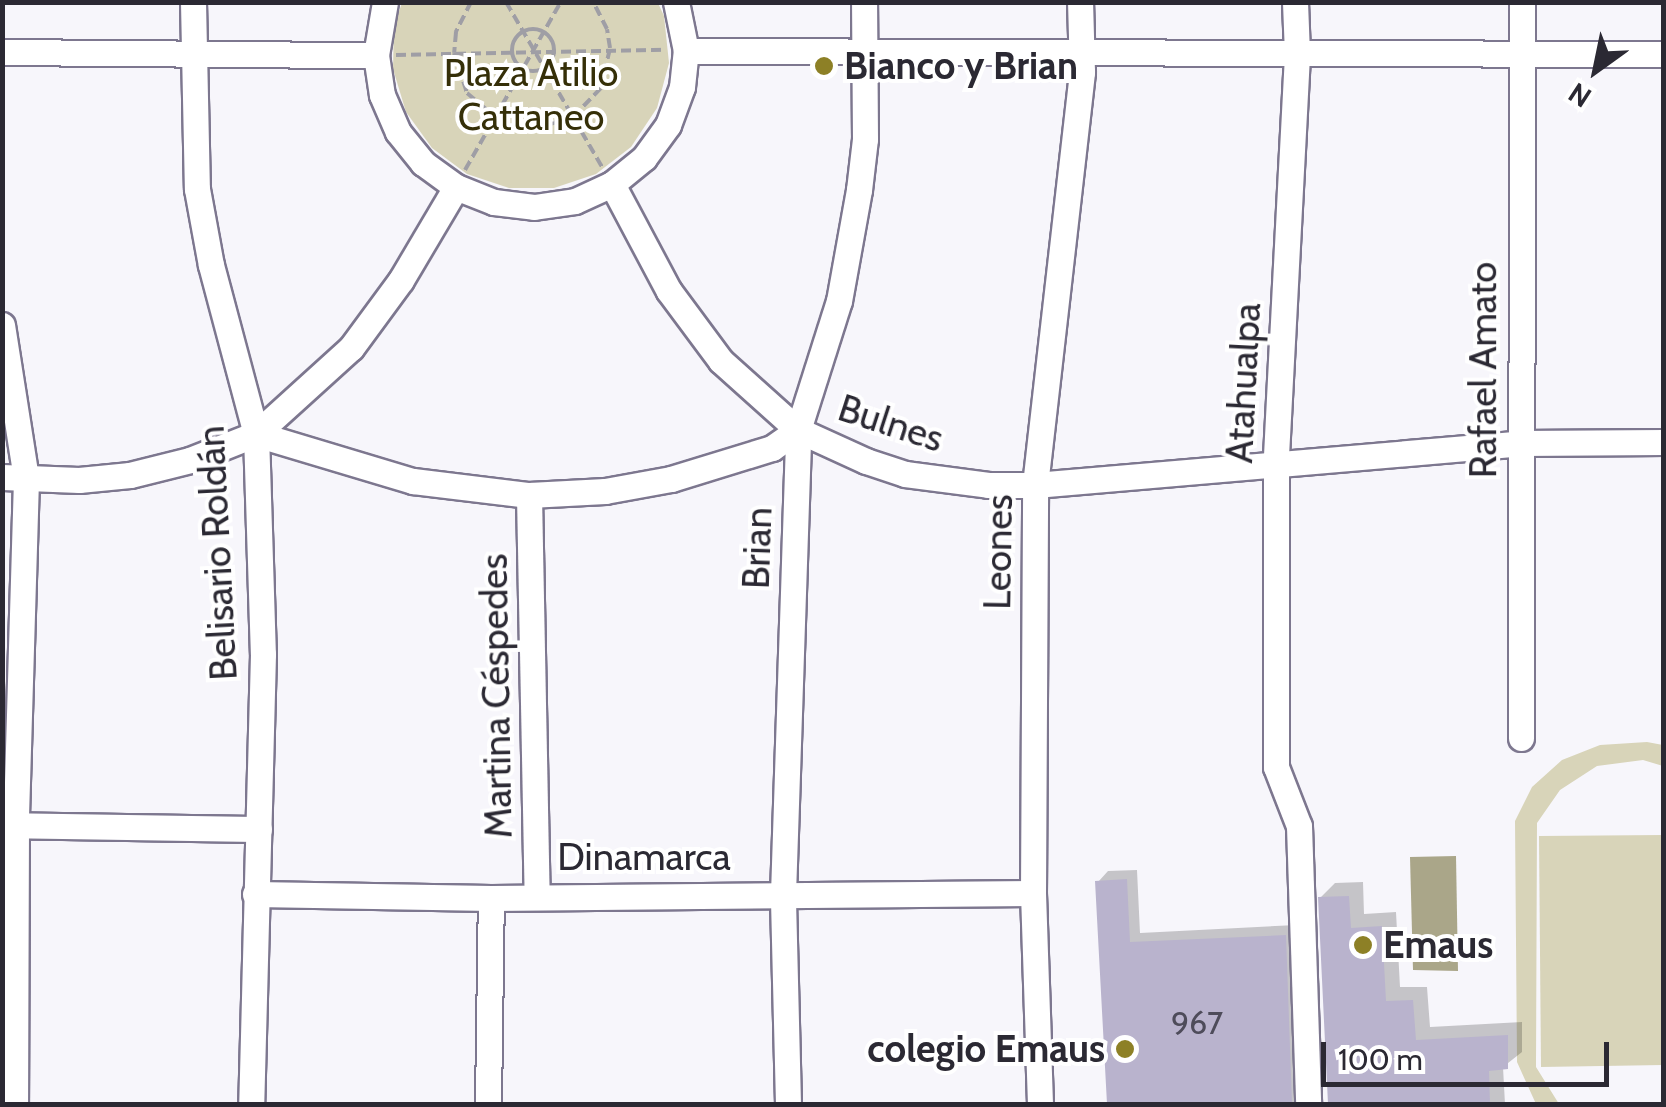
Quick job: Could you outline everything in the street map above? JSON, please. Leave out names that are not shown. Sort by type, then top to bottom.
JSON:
[{"type":"street","name":"Belisario Roldán","points":[[193,2],[192,146],[202,226],[256,434],[263,654],[252,1104]]},
{"type":"street","points":[[384,2],[376,55],[382,95],[398,132],[423,163],[456,187],[494,202],[534,207],[575,201],[612,184],[644,158],[668,125],[682,87],[686,50],[676,2]]},
{"type":"street","name":"Brian","points":[[788,1104],[783,894],[798,430],[829,338],[850,247],[865,139],[864,2]]},
{"type":"street","name":"Leones","points":[[1040,1104],[1033,893],[1035,484],[1084,51],[1080,2]]},
{"type":"street","name":"Atahualpa","points":[[1295,2],[1297,56],[1276,461],[1276,768],[1299,826],[1308,1104]]},
{"type":"street","name":"Rafael Amato","points":[[1521,738],[1522,2]]},
{"type":"street","points":[[686,50],[1297,56],[1664,54]]},
{"type":"street","points":[[2,52],[376,55]]},
{"type":"street","points":[[612,184],[640,243],[694,328],[721,361],[798,430]]},
{"type":"street","points":[[14,478],[79,480],[130,475],[190,460],[256,434],[351,348],[401,280],[456,187]]},
{"type":"street","points":[[2,325],[14,478],[9,826],[16,1104]]},
{"type":"street","name":"Bulnes","points":[[256,434],[413,481],[529,495],[604,491],[671,479],[772,448],[798,430],[905,474],[988,485],[1520,443],[1664,442]]},
{"type":"street","name":"Martina Céspedes","points":[[529,495],[538,896]]},
{"type":"street","points":[[9,826],[259,829]]},
{"type":"street","name":"Dinamarca","points":[[255,894],[491,898],[1033,893]]},
{"type":"street","points":[[488,1104],[491,898]]},
{"type":"path","points":[[470,2],[456,32],[454,53],[467,94],[495,118],[537,128],[573,117],[601,88],[610,48],[607,28],[593,2]]},
{"type":"path","points":[[506,2],[612,184]]},
{"type":"path","points":[[456,187],[561,2]]},
{"type":"path","points":[[513,51],[524,32]]},
{"type":"path","points":[[524,32],[544,32]]},
{"type":"path","points":[[544,32],[554,50]]},
{"type":"path","points":[[376,55],[610,48],[686,50]]},
{"type":"path","points":[[544,68],[554,50]]},
{"type":"path","points":[[513,51],[523,68]]},
{"type":"path","points":[[523,68],[544,68]]},
{"type":"green space","name":"Plaza Atilio Cattaneo","points":[[402,3],[658,3],[664,16],[669,63],[657,108],[631,147],[596,174],[554,188],[509,188],[467,174],[432,148],[406,112],[393,69],[394,25]]},
{"type":"green space","points":[[1600,745],[1663,745],[1663,766],[1643,760],[1597,766],[1560,790],[1537,823],[1536,1067],[1559,1104],[1536,1104],[1517,1062],[1515,821],[1532,787],[1562,760]]},
{"type":"green space","points":[[1663,835],[1663,1065],[1541,1067],[1539,836]]},
{"type":"shaded area","points":[[1456,856],[1458,971],[1413,970],[1410,857]]},
{"type":"building","points":[[1127,879],[1130,942],[1286,935],[1292,1104],[1107,1104],[1095,881]]},
{"type":"building","points":[[1349,896],[1351,928],[1382,926],[1386,1001],[1413,1000],[1416,1040],[1508,1035],[1508,1069],[1489,1071],[1490,1104],[1328,1104],[1318,897]]},
{"type":"place","name":"Bianco y Brian","points":[[824,66]]},
{"type":"place","name":"Emaus","points":[[1363,945]]},
{"type":"place","name":"colegio Emaus","points":[[1125,1049]]}]
